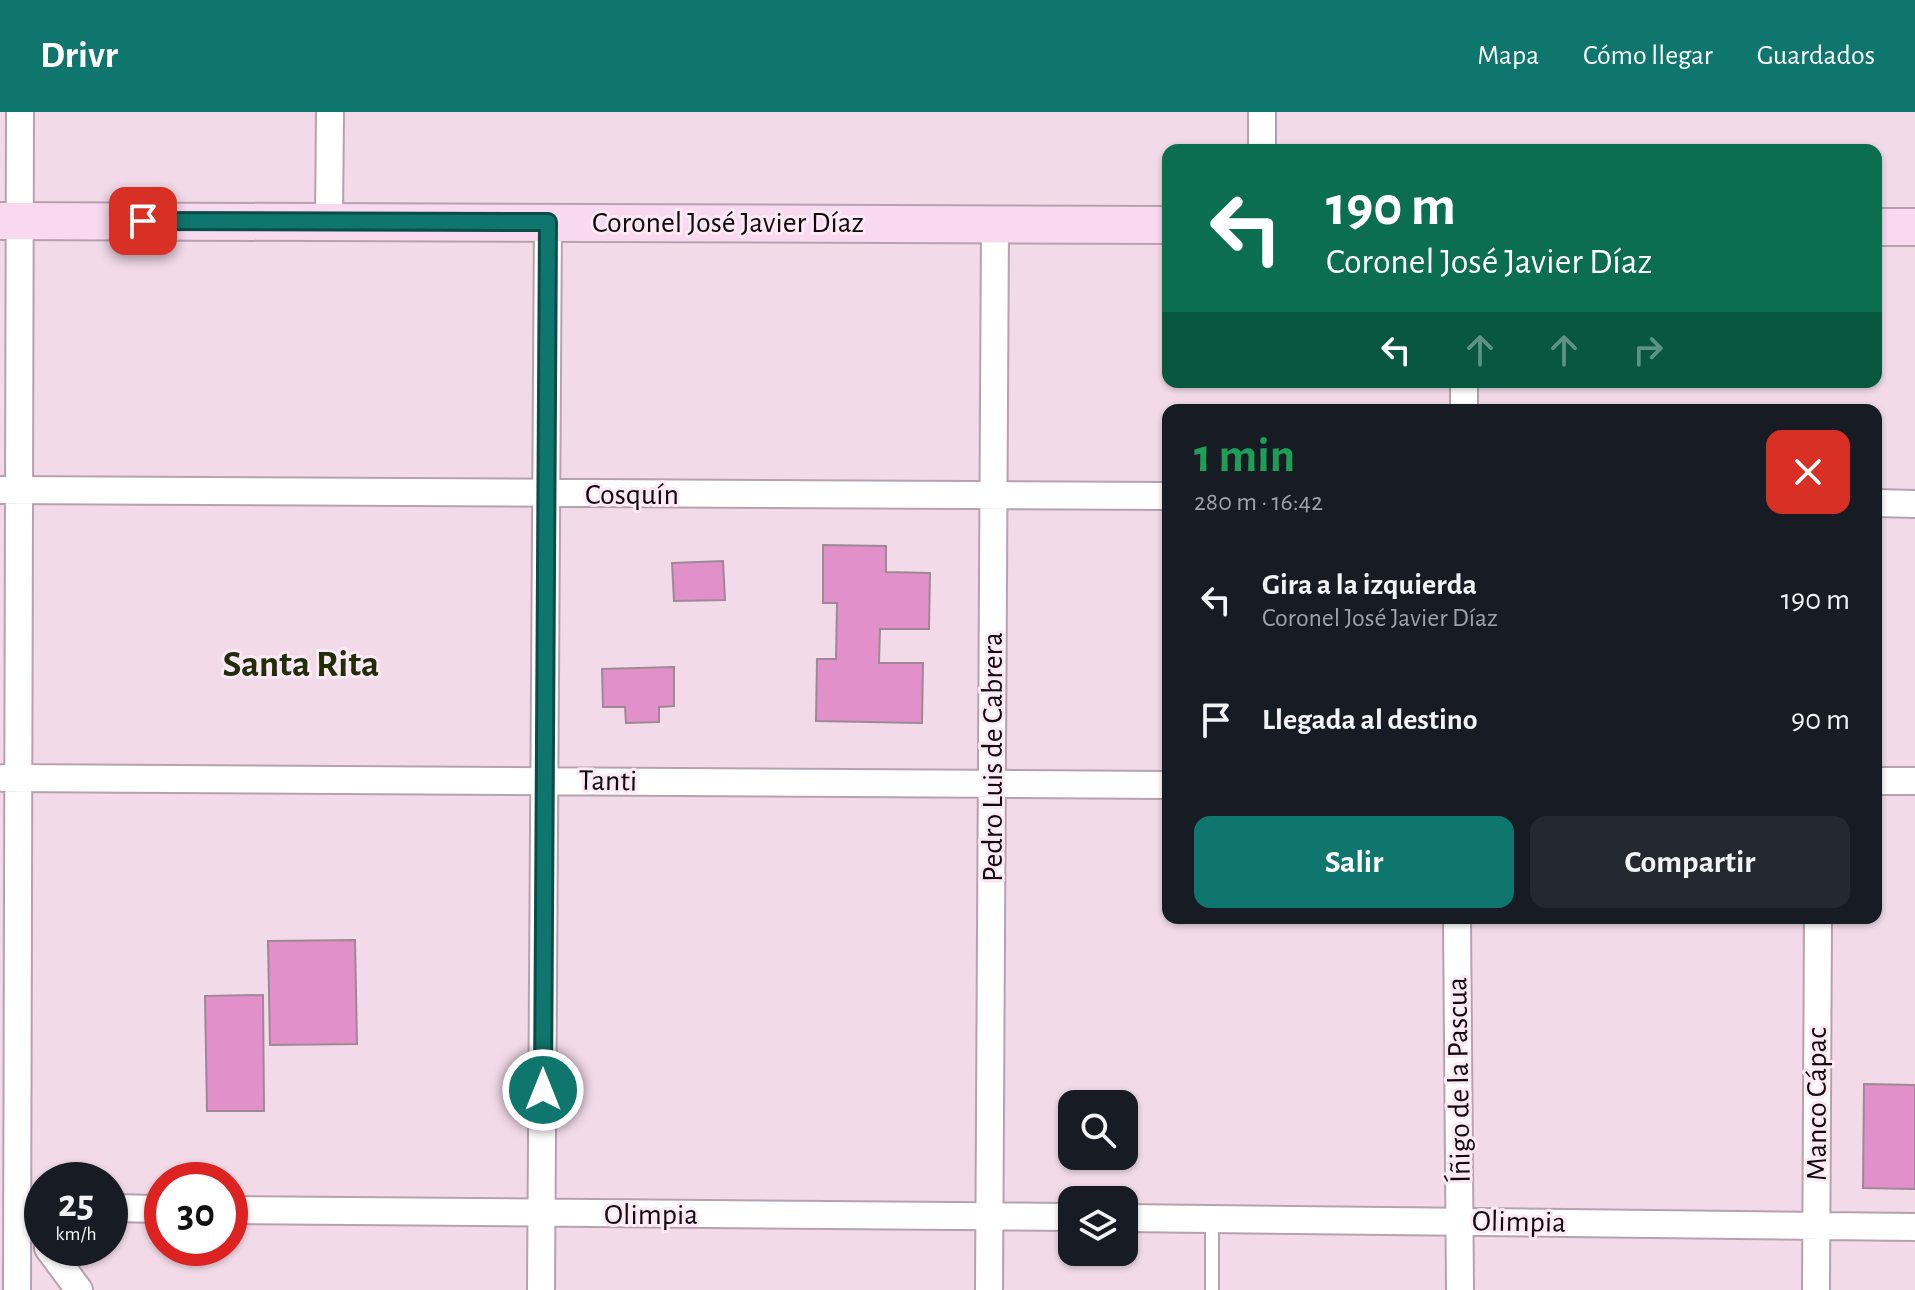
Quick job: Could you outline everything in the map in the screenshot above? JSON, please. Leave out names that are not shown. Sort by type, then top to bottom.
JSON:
[{"type":"main road","name":"Coronel José Javier Díaz","points":[[10,221],[1162,225]]},
{"type":"main road","points":[[1882,227],[1915,227]]},
{"type":"street","points":[[17,1290],[20,1207],[9,778],[9,490],[10,221],[20,112]]},
{"type":"street","points":[[329,222],[330,112]]},
{"type":"street","points":[[1262,112],[1262,144]]},
{"type":"street","points":[[541,1290],[548,222]]},
{"type":"street","name":"Pedro Luis de Cabrera","points":[[989,1290],[995,225]]},
{"type":"street","name":"Cosquín","points":[[9,490],[1162,496]]},
{"type":"street","points":[[1882,503],[1915,504]]},
{"type":"street","name":"Tanti","points":[[9,778],[1162,785]]},
{"type":"street","points":[[1882,781],[1915,781]]},
{"type":"street","name":"Íñigo de la Pascua","points":[[1457,924],[1460,1290]]},
{"type":"street","name":"Manco Cápac","points":[[1816,1290],[1818,924]]},
{"type":"street","name":"Olimpia","points":[[248,1210],[1058,1217]]},
{"type":"street","name":"Olimpia","points":[[1138,1218],[1915,1227]]},
{"type":"street","points":[[61,1266],[79,1290]]},
{"type":"lane","points":[[1212,1219],[1212,1290]]},
{"type":"building","points":[[823,545],[886,546],[886,572],[930,573],[929,629],[880,629],[879,663],[923,663],[922,723],[816,721],[817,659],[836,659],[837,603],[823,603]]},
{"type":"building","points":[[723,561],[725,600],[674,601],[672,563]]},
{"type":"building","points":[[674,667],[674,706],[659,707],[659,722],[626,723],[625,707],[603,707],[602,669]]},
{"type":"building","points":[[355,940],[357,1044],[270,1045],[268,941]]},
{"type":"building","points":[[263,995],[264,1111],[207,1111],[205,996]]},
{"type":"building","points":[[1864,1084],[1915,1085],[1915,1189],[1863,1188]]},
{"type":"district","name":"Santa Rita","points":[[301,665]]},
{"type":"route","points":[[143,221],[548,222],[543,1090]]}]
